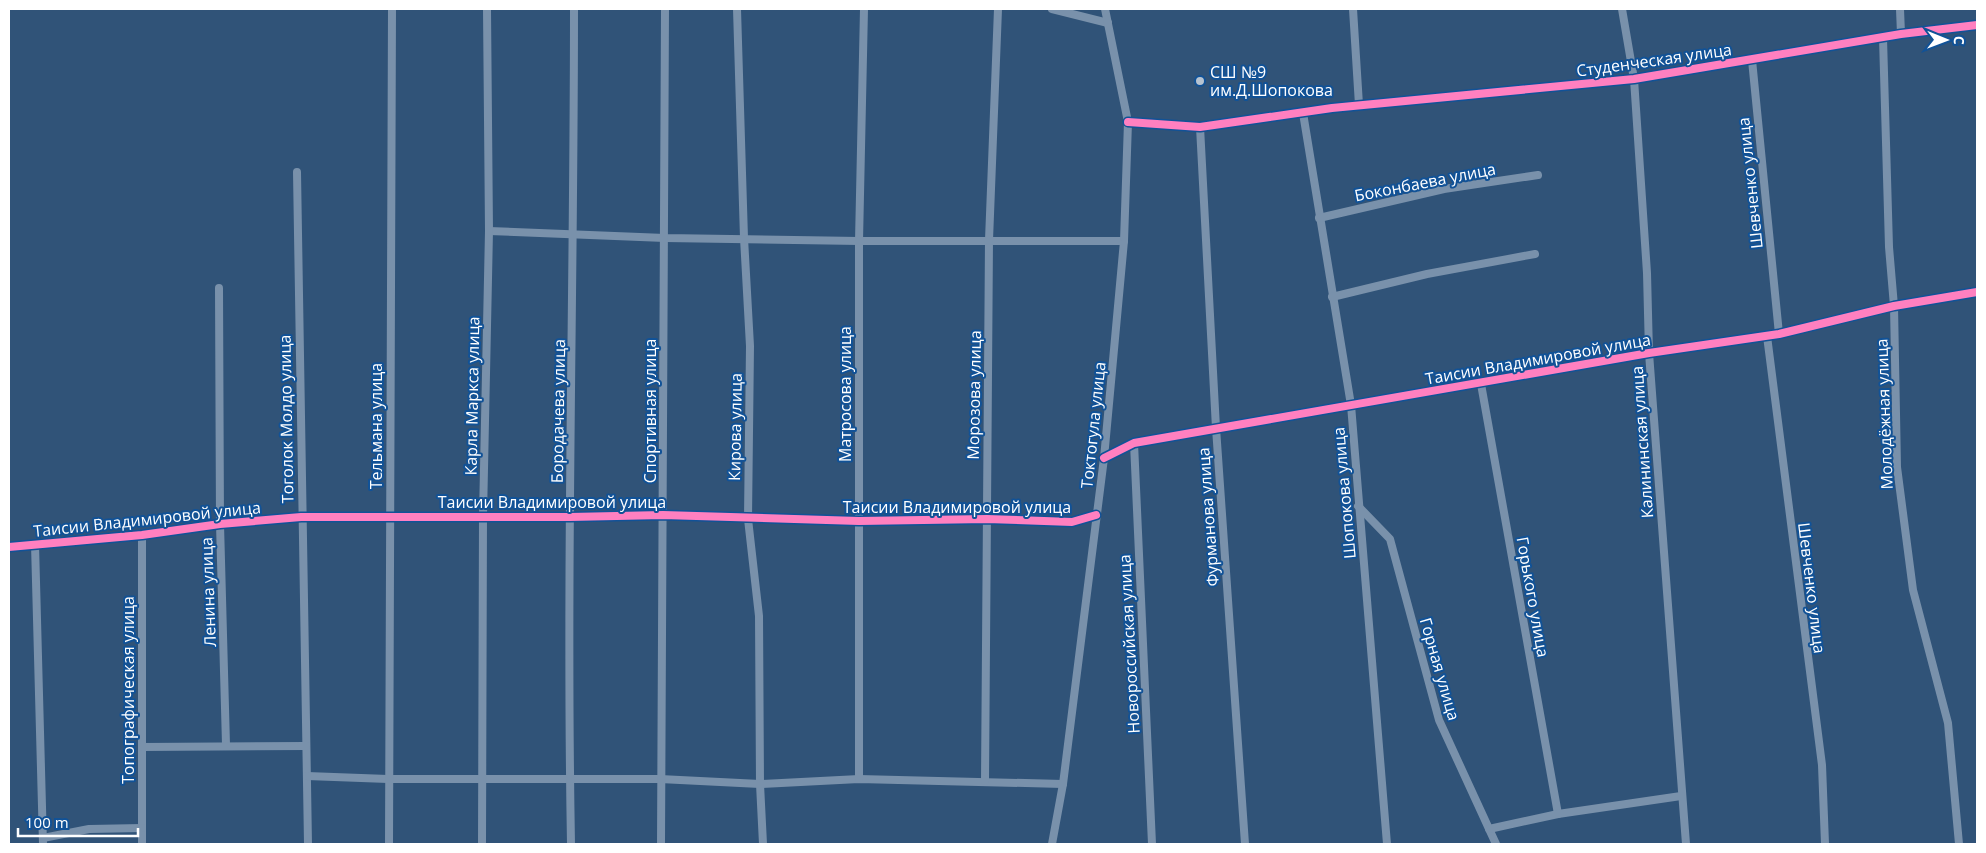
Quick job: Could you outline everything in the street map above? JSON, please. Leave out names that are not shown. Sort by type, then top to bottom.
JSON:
[{"type":"street","name":"Тельмана улица","points":[[389,844],[392,9]]},
{"type":"street","name":"Карла Маркса улица","points":[[482,844],[483,516],[489,231],[487,9]]},
{"type":"street","name":"Бородачева улица","points":[[571,844],[570,517],[574,235],[574,9]]},
{"type":"street","name":"Спортивная улица","points":[[661,844],[665,9]]},
{"type":"street","name":"Кирова улица","points":[[737,9],[744,238],[750,346],[748,519],[759,616],[760,784],[763,844]]},
{"type":"street","name":"Матросова улица","points":[[859,779],[859,241],[864,9]]},
{"type":"street","name":"Морозова улица","points":[[985,781],[989,240],[998,9]]},
{"type":"street","points":[[1052,9],[1108,23]]},
{"type":"street","name":"Токтогула улица","points":[[1052,844],[1063,784],[1104,458],[1124,241],[1128,122],[1105,9]]},
{"type":"street","points":[[1353,9],[1359,105]]},
{"type":"street","name":"Калининская улица","points":[[1622,9],[1634,79],[1647,273],[1649,353],[1686,844]]},
{"type":"street","points":[[1900,9],[1902,34]]},
{"type":"street","name":"Студенческая улица","points":[[1303,113],[1359,105],[1634,79],[1902,34],[1977,25]]},
{"type":"street","name":"Молодёжная улица","points":[[1883,38],[1889,247],[1894,306],[1897,467],[1913,590],[1948,723],[1959,844]]},
{"type":"street","name":"Шевченко улица","points":[[1752,60],[1780,334]]},
{"type":"street","points":[[1128,122],[1200,127],[1303,113]]},
{"type":"street","name":"Шопокова улица","points":[[1303,113],[1351,405],[1358,506],[1380,740],[1387,844]]},
{"type":"street","name":"Фурманова улица","points":[[1200,127],[1216,428],[1246,844]]},
{"type":"street","name":"Тоголок Молдо улица","points":[[297,172],[301,517],[308,844]]},
{"type":"street","name":"Боконбаева улица","points":[[1319,218],[1444,189],[1538,174]]},
{"type":"street","points":[[489,231],[665,238],[859,241],[1124,241]]},
{"type":"street","points":[[1332,297],[1427,274],[1535,254]]},
{"type":"street","name":"Ленина улица","points":[[219,288],[220,524],[226,745]]},
{"type":"street","name":"Таисии Владимировой улица","points":[[1104,458],[1134,442],[1481,384],[1649,353],[1780,334],[1894,306],[1977,292]]},
{"type":"street","name":"Шевченко улица","points":[[1767,336],[1822,765],[1825,844]]},
{"type":"street","name":"Горького улица","points":[[1481,384],[1558,814]]},
{"type":"street","name":"Новороссийская улица","points":[[1134,442],[1152,844]]},
{"type":"street","name":"Горная улица","points":[[1358,506],[1390,539],[1438,720],[1496,844]]},
{"type":"street","name":"Таисии Владимировой улица","points":[[9,546],[142,536],[220,524],[301,517],[663,515],[859,521],[987,519],[1072,522],[1096,515]]},
{"type":"street","name":"Топографическая улица","points":[[142,536],[142,844]]},
{"type":"street","points":[[35,544],[43,841],[89,830],[142,828]]},
{"type":"street","points":[[142,747],[306,746]]},
{"type":"street","points":[[307,776],[388,779],[660,779],[760,784],[859,779],[1063,784]]},
{"type":"street","points":[[1489,829],[1558,814],[1681,796]]},
{"type":"cycle path","points":[[1128,122],[1200,127],[1332,108],[1634,79],[1901,34],[1977,25]]},
{"type":"cycle path","points":[[1104,458],[1134,443],[1649,353],[1779,334],[1894,306],[1977,292]]},
{"type":"cycle path","points":[[9,547],[142,535],[220,524],[301,517],[663,515],[859,521],[987,519],[1072,522],[1096,515]]},
{"type":"place","name":"СШ №9 им.Д.Шопокова","points":[[1200,81]]}]
